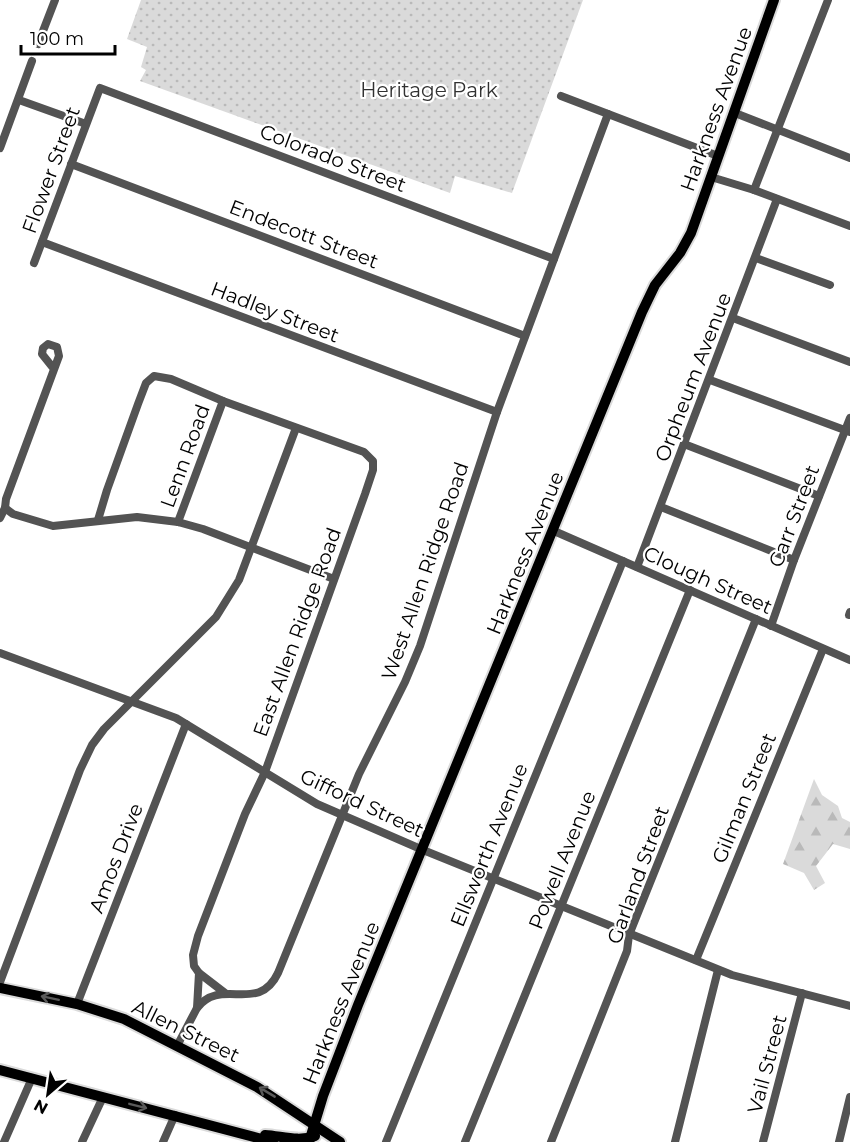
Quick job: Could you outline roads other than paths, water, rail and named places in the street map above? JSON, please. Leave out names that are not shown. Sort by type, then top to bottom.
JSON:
[{"type":"main road","name":"Harkness Avenue","points":[[313,1137],[323,1096],[358,1005],[642,312],[655,285],[684,246],[735,113],[774,0]]},
{"type":"main road","name":"Allen Street","points":[[0,988],[77,1004],[124,1019],[257,1087],[313,1137],[340,1142]]},
{"type":"main road","points":[[0,1070],[175,1115],[245,1138],[273,1142]]},
{"type":"main road","points":[[245,1138],[268,1135],[289,1139],[313,1137]]},
{"type":"street","points":[[38,44],[54,0]]},
{"type":"street","points":[[754,190],[828,0]]},
{"type":"street","points":[[0,148],[32,61]]},
{"type":"street","name":"Flower Street","points":[[34,263],[100,88]]},
{"type":"street","name":"Colorado Street","points":[[100,88],[554,259]]},
{"type":"street","points":[[561,96],[718,156]]},
{"type":"street","points":[[19,100],[86,124]]},
{"type":"street","points":[[735,113],[850,158]]},
{"type":"street","name":"West Allen Ridge Road","points":[[197,1008],[207,998],[225,993],[253,994],[264,991],[273,982],[359,774],[405,682],[420,646],[496,412],[608,114]]},
{"type":"street","name":"Endecott Street","points":[[71,164],[525,336]]},
{"type":"street","points":[[711,177],[754,190],[850,226]]},
{"type":"street","name":"Orpheum Avenue","points":[[638,567],[777,199]]},
{"type":"street","name":"Hadley Street","points":[[42,242],[496,412]]},
{"type":"street","points":[[756,258],[830,285]]},
{"type":"street","points":[[733,318],[850,362]]},
{"type":"street","points":[[0,518],[54,369]]},
{"type":"street","name":"East Allen Ridge Road","points":[[98,520],[145,385],[153,376],[161,376],[364,452],[373,461],[373,470],[265,772],[245,814],[197,941],[194,963],[199,973],[197,1008],[177,1046]]},
{"type":"street","points":[[710,380],[848,431]]},
{"type":"street","name":"Lenn Road","points":[[178,522],[223,401]]},
{"type":"street","name":"Carr Street","points":[[771,626],[819,496],[848,431],[850,418]]},
{"type":"street","points":[[0,982],[88,752],[96,738],[130,700],[216,617],[239,580],[296,428]]},
{"type":"street","points":[[684,444],[819,496]]},
{"type":"street","points":[[661,507],[794,560]]},
{"type":"street","points":[[5,508],[13,514],[53,526],[141,517],[178,522],[203,529],[334,579]]},
{"type":"street","name":"Clough Street","points":[[554,531],[850,660]]},
{"type":"street","name":"Ellsworth Avenue","points":[[386,1142],[622,561]]},
{"type":"street","name":"Powell Avenue","points":[[465,1142],[690,590]]},
{"type":"street","name":"Garland Street","points":[[551,1142],[627,951],[629,935],[756,619]]},
{"type":"street","name":"Gilman Street","points":[[696,960],[823,649]]},
{"type":"street","name":"Gifford Street","points":[[0,653],[177,718],[303,797],[342,817],[718,970],[850,1006]]},
{"type":"street","name":"Amos Drive","points":[[77,1004],[186,724]]},
{"type":"street","points":[[675,1142],[718,970]]},
{"type":"street","points":[[199,973],[225,993]]},
{"type":"street","name":"Vail Street","points":[[763,1142],[802,993]]},
{"type":"street","points":[[4,1142],[32,1078]]},
{"type":"street","points":[[82,1142],[103,1097]]},
{"type":"street","points":[[839,1142],[850,1097]]},
{"type":"street","points":[[163,1142],[175,1115]]},
{"type":"park label","name":"Heritage Park","points":[[429,90]]}]
